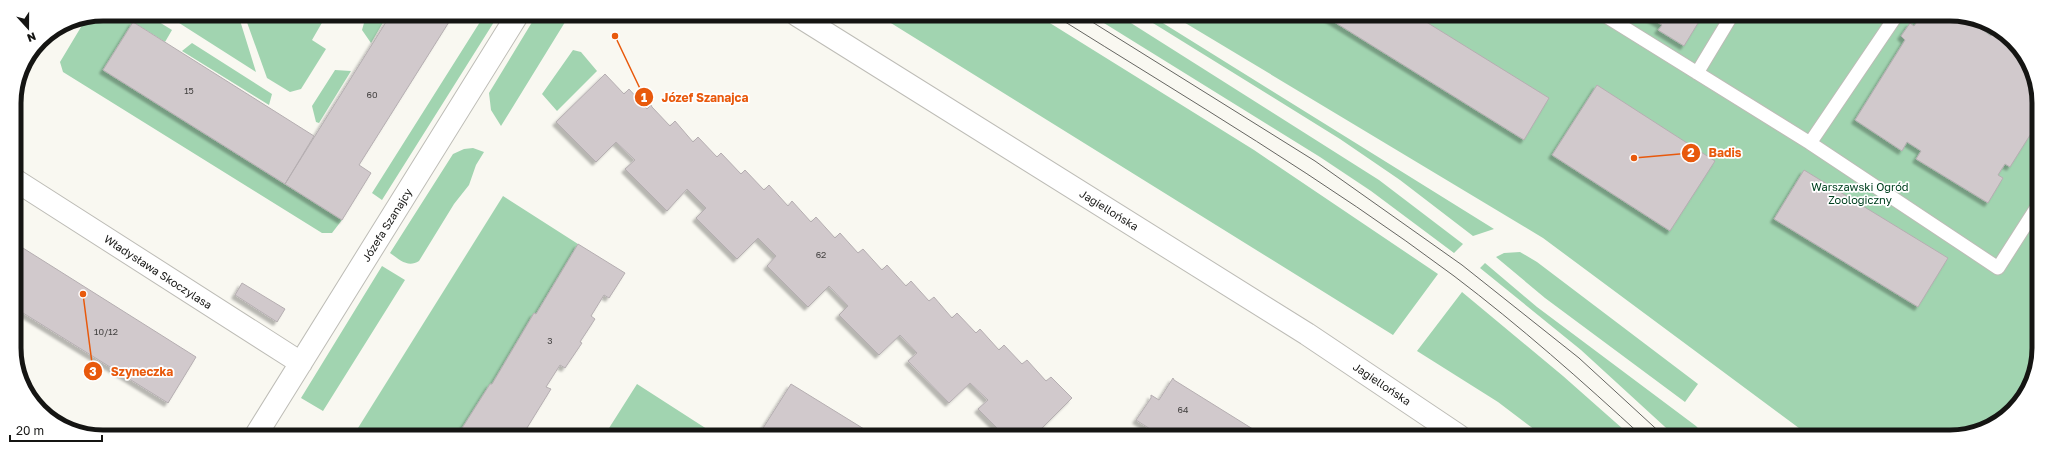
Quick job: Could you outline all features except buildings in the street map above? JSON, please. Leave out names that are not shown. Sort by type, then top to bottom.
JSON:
[{"type":"street","name":"Józefa Szanajcy","points":[[260,430],[514,21]]},
{"type":"street","name":"Jagiellońska","points":[[807,21],[1307,334],[1450,430]]},
{"type":"street","name":"Władysława Skoczylasa","points":[[21,184],[301,363]]},
{"type":"street","name":"Jagiellońska","points":[[1419,409],[1436,430]]},
{"type":"lane","points":[[1614,21],[1810,143],[1998,268],[2032,215]]},
{"type":"lane","points":[[1697,73],[1729,21]]},
{"type":"lane","points":[[1810,143],[1893,21]]},
{"type":"green space","points":[[97,21],[157,21],[172,30],[165,42],[133,22],[103,70],[342,220],[332,233],[322,233],[63,72],[60,62],[83,24]]},
{"type":"green space","points":[[176,21],[240,21],[256,72]]},
{"type":"green space","points":[[247,21],[323,21],[312,40],[326,49],[301,89],[290,92],[267,78]]},
{"type":"green space","points":[[365,21],[384,21],[371,43],[362,30]]},
{"type":"green space","points":[[481,21],[495,21],[382,200],[372,193]]},
{"type":"green space","points":[[533,21],[566,21],[501,126],[491,110],[489,93]]},
{"type":"green space","points":[[888,21],[1047,21],[1254,150],[1438,274],[1393,335]]},
{"type":"green space","points":[[1101,21],[1128,21],[1379,180],[1463,244],[1454,253],[1371,191],[1320,157]]},
{"type":"green space","points":[[1150,21],[1160,21],[1494,229],[1473,236],[1400,180],[1340,139]]},
{"type":"green space","name":"Warszawski Ogród Zoologiczny","points":[[1182,21],[1956,21],[1982,27],[2000,38],[2015,53],[2026,71],[2032,103],[2031,359],[2026,380],[2015,398],[2004,410],[1982,424],[1956,430],[1802,430],[1543,238]]},
{"type":"green space","points":[[192,43],[272,94],[269,105],[182,51]]},
{"type":"green space","points":[[573,50],[581,52],[597,71],[557,111],[542,94]]},
{"type":"green space","points":[[335,70],[351,71],[319,123],[316,122],[312,106]]},
{"type":"green space","points":[[473,148],[484,152],[476,165],[469,185],[454,204],[419,261],[411,264],[404,262],[390,253],[453,154],[464,149]]},
{"type":"green space","points":[[503,196],[578,244],[536,314],[534,313],[492,384],[490,384],[461,430],[357,430]]},
{"type":"green space","points":[[1520,252],[1537,262],[1698,384],[1685,402],[1545,298],[1496,257],[1504,253]]},
{"type":"green space","points":[[1485,263],[1537,307],[1700,430],[1668,430],[1581,350],[1480,268]]},
{"type":"green space","points":[[382,266],[405,280],[323,411],[301,398]]},
{"type":"green space","points":[[1462,292],[1563,376],[1624,430],[1535,430],[1498,402],[1417,351]]},
{"type":"green space","points":[[637,384],[708,430],[608,430]]},
{"type":"tram line","points":[[1064,21],[1257,141],[1406,241],[1479,295],[1527,334],[1635,430]]},
{"type":"tram line","points":[[1091,21],[1315,161],[1462,265],[1579,358],[1657,430]]},
{"type":"place","name":"Józef Szanajca","points":[[615,36]]},
{"type":"place","name":"Badis","points":[[1634,158]]},
{"type":"place","name":"Szyneczka","points":[[83,294]]}]
